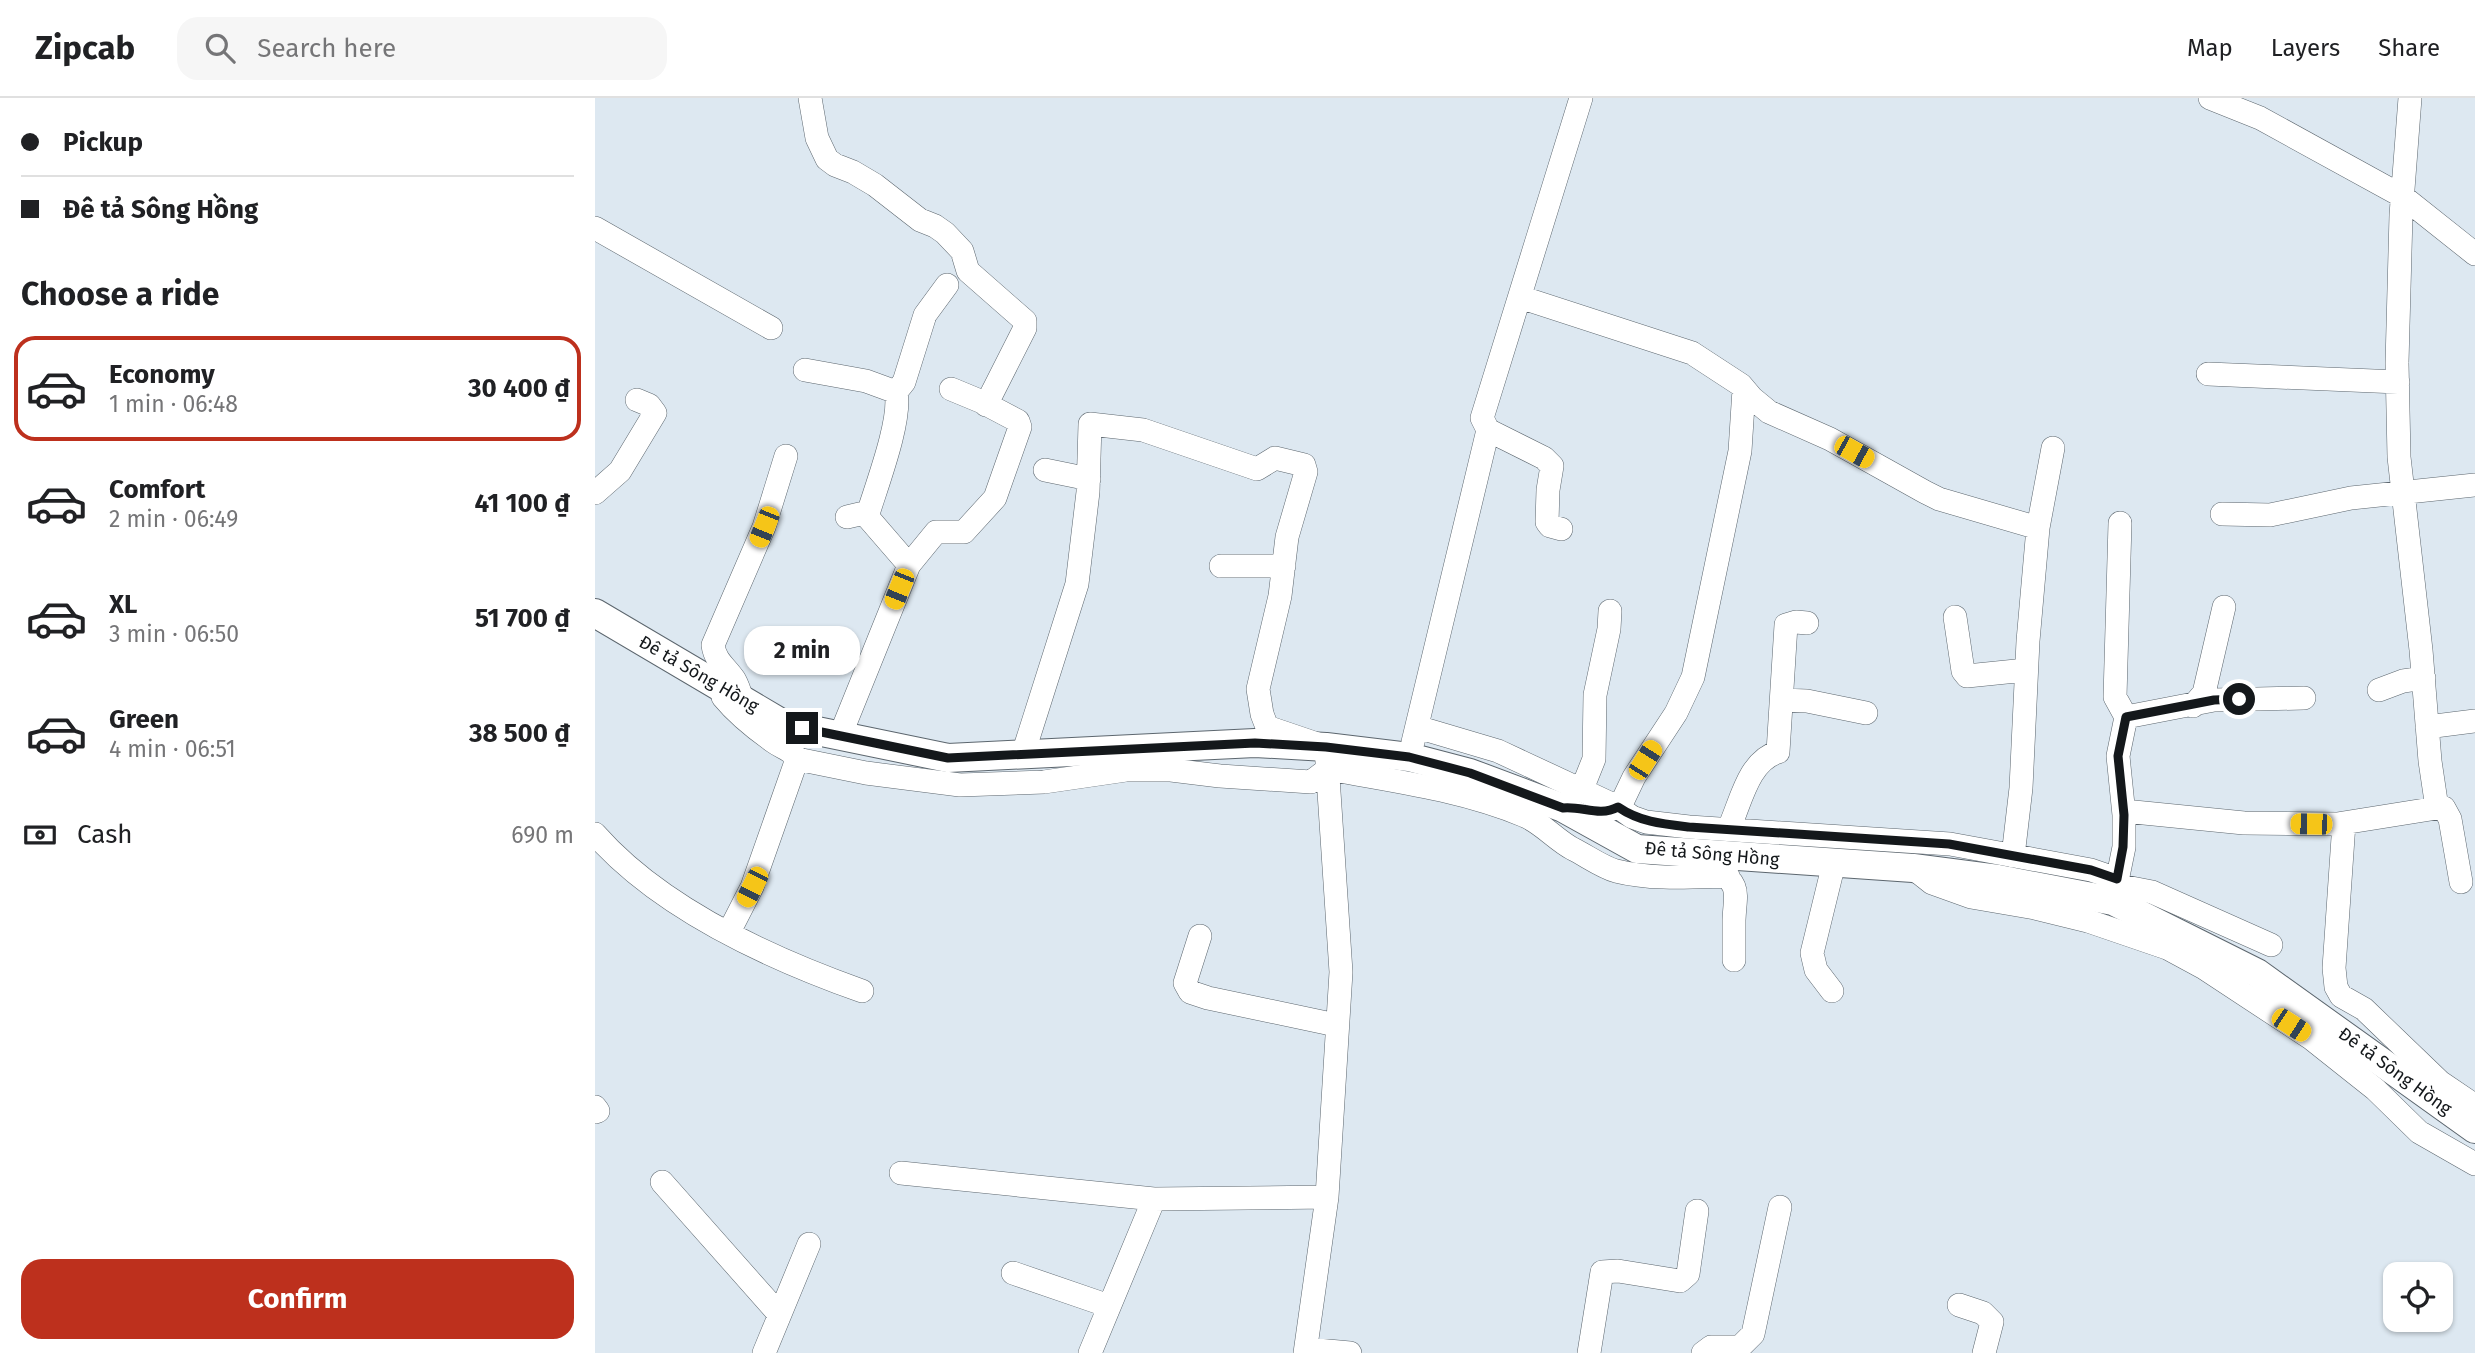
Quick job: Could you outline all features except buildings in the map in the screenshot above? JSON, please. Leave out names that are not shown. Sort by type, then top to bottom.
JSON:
[{"type":"main road","name":"Đê tả Sông Hồng","points":[[595,613],[783,724],[948,758],[1255,743],[1327,758],[1409,757],[1497,783],[1572,798],[1637,849],[1913,868],[1998,879],[2115,888],[2179,934],[2257,972],[2471,1111]]},
{"type":"street","points":[[810,98],[817,138],[827,159],[835,166],[853,172],[875,185],[920,220],[945,233],[962,251],[968,271],[1025,321],[1025,328],[986,404]]},
{"type":"street","points":[[1409,757],[1487,430],[1482,418],[1581,98]]},
{"type":"street","points":[[2210,98],[2260,118],[2402,195],[2475,254]]},
{"type":"street","points":[[2410,98],[2402,195],[2399,457],[2437,808]]},
{"type":"street","points":[[595,228],[771,328]]},
{"type":"street","points":[[805,370],[866,381],[896,391],[901,389],[925,315],[947,285]]},
{"type":"street","points":[[1520,297],[1692,353],[1744,389],[1769,412],[1830,439],[1939,499],[2038,528]]},
{"type":"street","points":[[2208,374],[2398,382]]},
{"type":"street","points":[[840,736],[909,565],[936,532],[964,532],[995,498],[1020,424],[986,404],[951,389]]},
{"type":"street","points":[[1610,611],[1595,695],[1594,759],[1572,798],[1571,807],[1598,813],[1618,807],[1676,713],[1693,677],[1740,451],[1744,389]]},
{"type":"street","points":[[896,391],[897,403],[891,437],[857,517],[909,565]]},
{"type":"street","points":[[595,493],[620,471],[655,413],[649,405],[637,400]]},
{"type":"street","points":[[1023,754],[1077,584],[1089,479],[1090,424],[1143,430],[1257,469],[1275,458],[1304,465],[1306,472],[1287,537],[1269,648],[1258,689],[1267,727],[1327,758],[1457,792],[1525,816]]},
{"type":"street","points":[[1487,430],[1544,458],[1552,466],[1546,522],[1561,529]]},
{"type":"street","points":[[2013,856],[2021,788],[2026,670],[2038,528],[2053,448]]},
{"type":"street","points":[[729,932],[752,887],[797,759],[795,754],[775,743],[731,707],[723,697],[731,694],[734,678],[720,664],[713,645],[764,527],[786,456]]},
{"type":"street","points":[[1045,470],[1089,479]]},
{"type":"street","points":[[2222,514],[2279,514],[2351,498],[2475,485]]},
{"type":"street","points":[[2115,888],[2123,847],[2124,811],[2118,756],[2126,717],[2116,697],[2120,523]]},
{"type":"street","points":[[1221,566],[1284,566]]},
{"type":"street","points":[[2193,706],[2204,692],[2224,607]]},
{"type":"street","points":[[1955,617],[1963,671],[1967,676],[2026,670]]},
{"type":"street","points":[[1729,828],[1753,772],[1767,755],[1778,752],[1786,625],[1807,622]]},
{"type":"street","points":[[2379,690],[2403,681],[2424,678]]},
{"type":"street","points":[[2126,717],[2214,700],[2304,698]]},
{"type":"street","points":[[1782,700],[1807,701],[1866,713]]},
{"type":"street","points":[[2427,727],[2475,721]]},
{"type":"street","points":[[1417,727],[1498,751],[1572,798]]},
{"type":"street","points":[[797,759],[866,774],[960,785],[1044,782],[1126,770],[1171,770],[1311,782],[1327,758]]},
{"type":"street","points":[[1327,758],[1341,972],[1327,1197],[1305,1351],[1350,1353]]},
{"type":"street","points":[[1497,783],[1525,816],[1570,848],[1613,870],[1666,877],[1728,876]]},
{"type":"street","points":[[1618,807],[1632,817],[1646,822],[1949,844],[2091,870],[2115,888],[2152,891],[2271,945]]},
{"type":"street","points":[[2124,811],[2244,823],[2344,823],[2444,808],[2450,818],[2461,882]]},
{"type":"street","points":[[2344,823],[2334,968],[2336,987],[2341,996],[2364,1009],[2471,1111]]},
{"type":"street","points":[[595,834],[628,868],[653,888],[764,952],[811,973],[862,991]]},
{"type":"street","points":[[1685,852],[1728,876],[1734,885],[1737,900],[1734,916],[1734,960]]},
{"type":"street","points":[[1832,991],[1816,970],[1812,953],[1834,863]]},
{"type":"street","points":[[1913,868],[1932,883],[1958,892],[2088,921],[2167,948],[2203,968],[2343,1062],[2428,1139],[2441,1143],[2475,1164]]},
{"type":"street","points":[[2179,934],[2203,968]]},
{"type":"street","points":[[1200,936],[1185,984],[1190,992],[1336,1024]]},
{"type":"street","points":[[901,1173],[1154,1199],[1327,1197]]},
{"type":"street","points":[[662,1182],[779,1314]]},
{"type":"street","points":[[1090,1353],[1154,1199]]},
{"type":"street","points":[[1703,1353],[1711,1347],[1740,1346],[1753,1334],[1780,1207]]},
{"type":"street","points":[[1589,1353],[1602,1272],[1618,1271],[1680,1281],[1688,1274],[1697,1211]]},
{"type":"street","points":[[764,1353],[809,1244]]},
{"type":"street","points":[[1013,1273],[1109,1306]]},
{"type":"street","points":[[1959,1305],[1983,1312],[1992,1322],[1984,1353]]},
{"type":"route","points":[[802,728],[948,758],[1255,743],[1326,747],[1409,757],[1470,773],[1563,808],[1603,813],[1618,807],[1632,817],[1646,822],[1949,844],[2091,870],[2117,879],[2123,847],[2124,815],[2118,756],[2126,717],[2214,700],[2239,699]]}]
